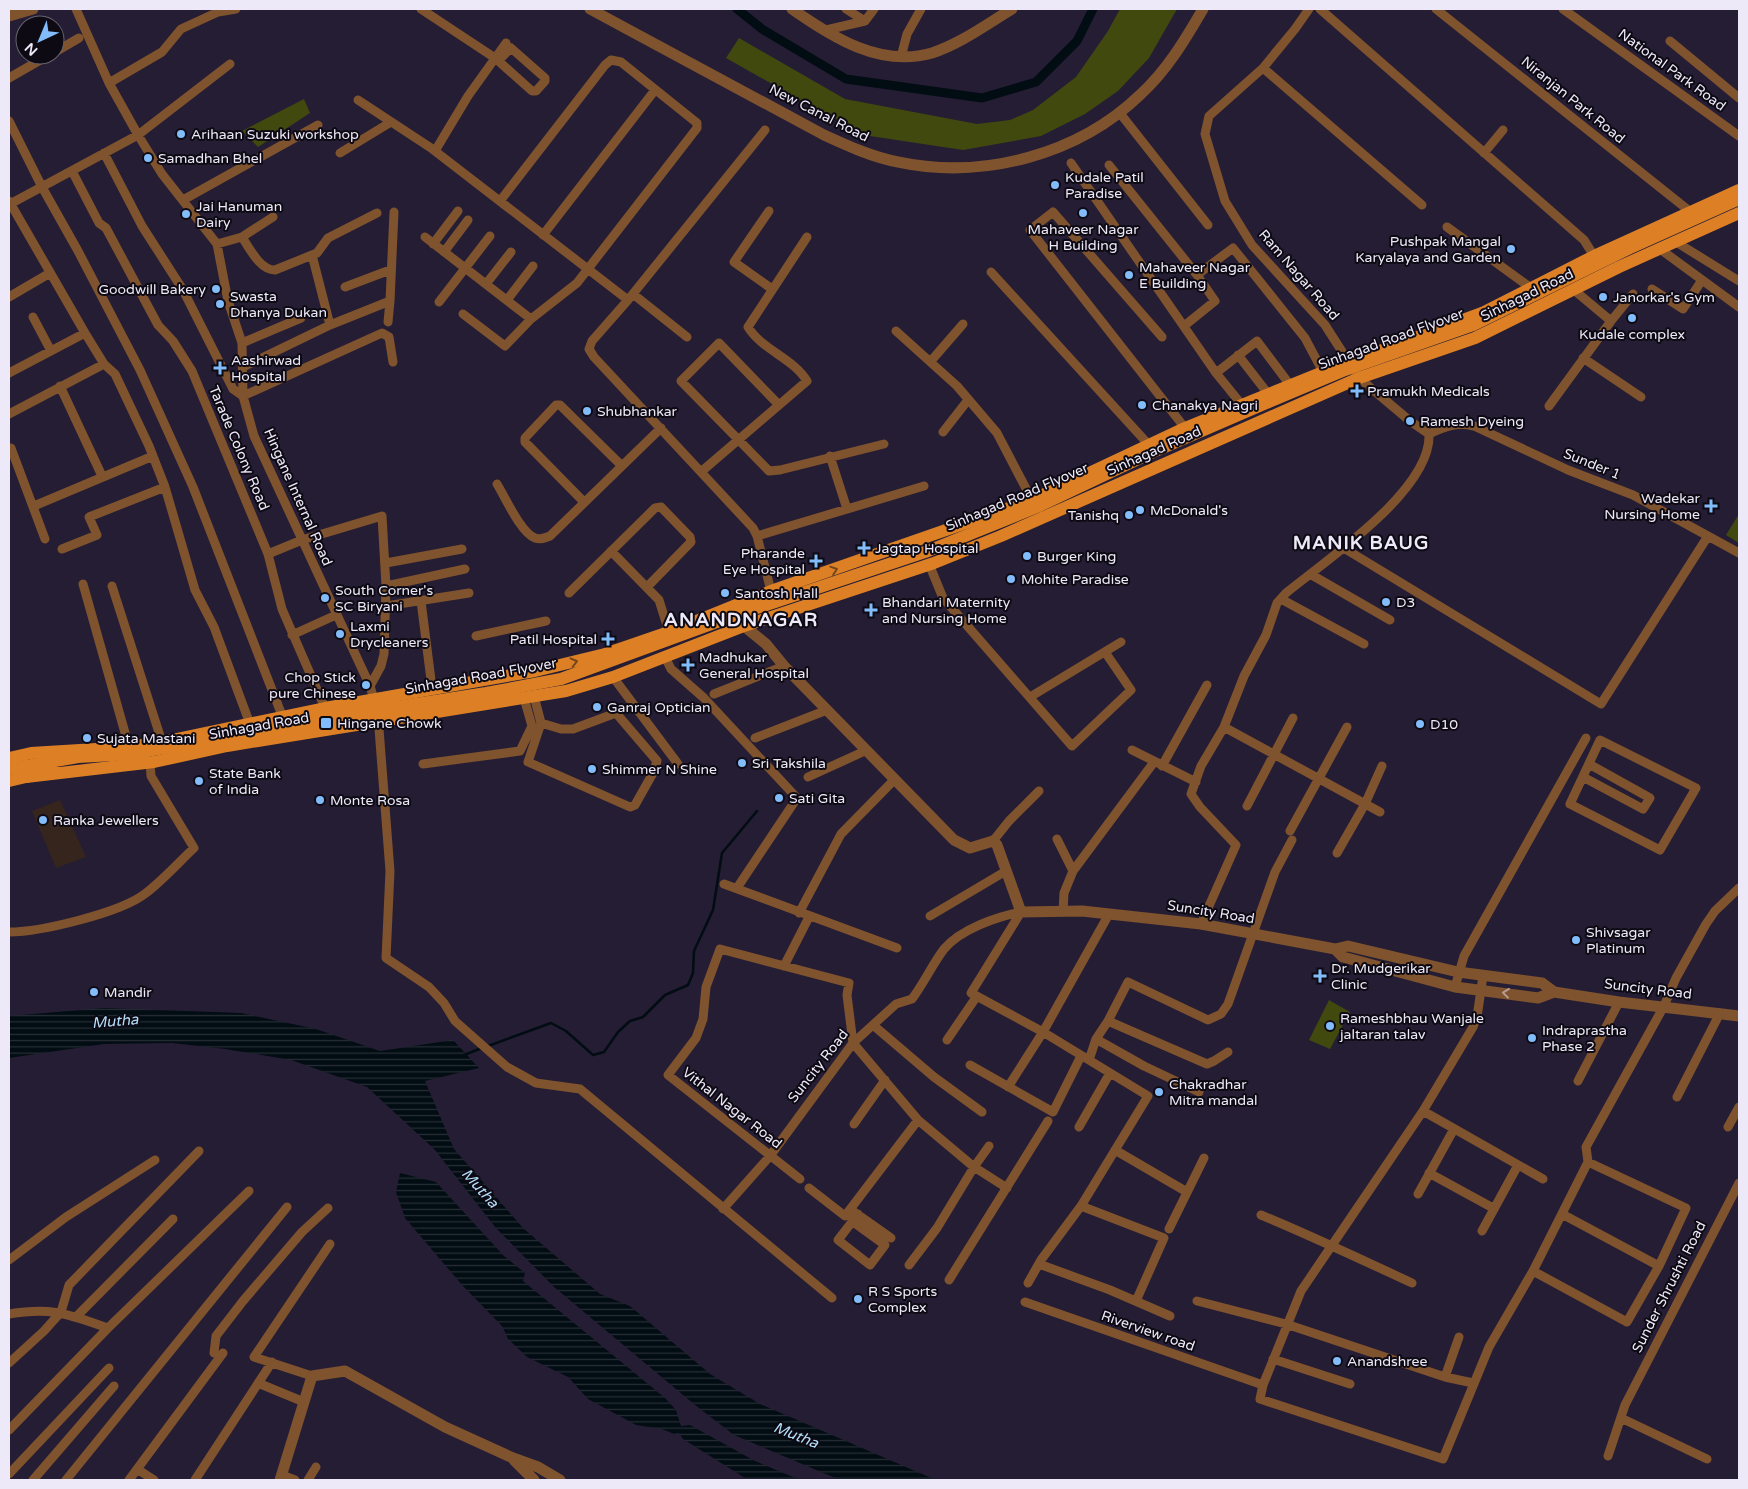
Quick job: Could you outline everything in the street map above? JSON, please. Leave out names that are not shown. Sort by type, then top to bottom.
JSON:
[{"type":"main road","name":"Sinhagad Road","points":[[9,758],[69,750],[129,747],[162,742],[324,708],[560,665],[605,654],[669,632],[771,591],[1032,500],[1185,428],[1323,372],[1468,319],[1594,256],[1668,224],[1739,190]]},
{"type":"main road","name":"Sinhagad Road Flyover","points":[[9,769],[69,759],[131,754],[327,718],[561,679],[733,616],[928,551],[1030,511],[1153,452],[1282,396],[1345,370],[1473,325],[1630,248],[1739,199]]},
{"type":"main road","name":"Sinhagad Road Flyover","points":[[26,777],[44,769],[60,766],[150,757],[563,684],[612,670],[835,586],[930,556],[995,531],[1284,402],[1494,321],[1739,205]]},
{"type":"main road","name":"Sinhagad Road","points":[[9,782],[26,777],[150,762],[227,746],[566,691],[613,677],[744,626],[929,564],[1001,536],[1359,378],[1475,338],[1739,213]]},
{"type":"main road","points":[[1668,224],[1676,242]]},
{"type":"street","points":[[9,16],[33,9]]},
{"type":"street","name":"Hingane Internal Road","points":[[76,9],[109,83],[138,135],[162,174],[217,244],[228,302],[242,343],[243,396],[254,436],[370,686],[380,722],[390,871],[386,958],[429,987],[444,1003],[455,1021],[473,1034],[507,1067],[536,1083],[580,1090],[724,1209]]},
{"type":"street","points":[[109,83],[162,52],[181,29],[218,12],[236,9]]},
{"type":"street","points":[[421,9],[496,59],[532,91],[536,91],[545,81],[545,78],[511,48],[496,59]]},
{"type":"street","name":"New Canal Road","points":[[590,9],[824,135],[863,152],[898,162],[931,168],[961,168],[1031,158],[1068,143],[1119,112],[1141,95],[1183,44],[1203,9]]},
{"type":"street","points":[[792,9],[853,47],[874,54],[901,57],[931,53],[957,41],[1012,9]]},
{"type":"street","points":[[846,9],[865,21]]},
{"type":"street","points":[[826,30],[865,21],[874,9]]},
{"type":"street","points":[[901,57],[907,34],[921,9]]},
{"type":"street","name":"Ram Nagar Road","points":[[1309,9],[1296,29],[1263,68],[1209,116],[1205,134],[1225,201],[1247,237],[1325,325],[1359,378]]},
{"type":"street","points":[[1320,9],[1584,240],[1594,256]]},
{"type":"street","name":"Niranjan Park Road","points":[[1436,9],[1692,213]]},
{"type":"street","name":"National Park Road","points":[[1564,9],[1739,136]]},
{"type":"street","points":[[65,46],[79,38]]},
{"type":"street","points":[[1670,41],[1739,98]]},
{"type":"street","points":[[435,151],[506,43]]},
{"type":"street","points":[[463,314],[505,346],[532,319],[578,283],[697,128],[697,123],[620,62],[611,60],[605,65],[500,201]]},
{"type":"street","points":[[230,64],[138,135],[10,203],[12,217],[50,273],[104,364],[115,374],[153,456],[165,486],[195,590],[214,627],[250,724]]},
{"type":"street","points":[[9,78],[32,65]]},
{"type":"street","points":[[1263,68],[1422,206]]},
{"type":"street","points":[[543,235],[655,90]]},
{"type":"street","points":[[358,100],[435,151],[588,269],[687,337]]},
{"type":"street","points":[[1119,112],[1208,225]]},
{"type":"street","points":[[9,121],[144,379],[193,487],[283,718]]},
{"type":"street","points":[[340,153],[391,122]]},
{"type":"street","points":[[183,200],[318,125]]},
{"type":"street","points":[[765,130],[631,297],[592,341],[589,349],[594,357],[753,528],[757,536],[771,591],[780,614]]},
{"type":"street","points":[[1484,152],[1503,130]]},
{"type":"street","points":[[104,152],[142,226],[183,290],[231,385],[243,396],[382,333],[389,337],[394,362]]},
{"type":"street","points":[[1071,163],[1216,373],[1242,405]]},
{"type":"street","points":[[1109,165],[1215,301],[1184,326]]},
{"type":"street","name":"Tarade Colony Road","points":[[72,171],[99,223],[106,228],[158,325],[173,341],[192,371],[268,554],[282,609],[324,708]]},
{"type":"street","points":[[433,244],[458,211]]},
{"type":"street","points":[[769,211],[734,262],[772,289]]},
{"type":"street","points":[[388,322],[394,212]]},
{"type":"street","points":[[1162,337],[1053,212],[1030,230],[1185,428]]},
{"type":"street","points":[[242,237],[260,263],[269,270],[275,270],[312,255],[321,248],[328,238],[377,213]]},
{"type":"street","points":[[217,244],[242,237],[272,217]]},
{"type":"street","points":[[444,252],[468,220]]},
{"type":"street","points":[[1447,227],[1531,288]]},
{"type":"street","points":[[439,302],[490,236]]},
{"type":"street","points":[[425,237],[532,319]]},
{"type":"street","points":[[702,471],[807,381],[777,353],[770,350],[753,335],[748,328],[807,237]]},
{"type":"street","points":[[1197,276],[1247,237]]},
{"type":"street","points":[[1676,242],[1739,281]]},
{"type":"street","points":[[1233,248],[1305,338],[1323,372]]},
{"type":"street","points":[[1660,249],[1739,307]]},
{"type":"street","points":[[486,284],[511,252]]},
{"type":"street","points":[[312,255],[330,324]]},
{"type":"street","points":[[507,300],[533,266]]},
{"type":"street","points":[[345,287],[390,270]]},
{"type":"street","points":[[991,272],[1149,445]]},
{"type":"street","points":[[9,297],[50,273]]},
{"type":"street","points":[[1652,289],[1683,309],[1702,280]]},
{"type":"street","points":[[1574,290],[1611,321]]},
{"type":"street","points":[[1549,406],[1633,294]]},
{"type":"street","points":[[243,367],[330,324],[390,301]]},
{"type":"street","points":[[33,318],[50,351]]},
{"type":"street","points":[[242,343],[302,318]]},
{"type":"street","points":[[930,361],[963,324]]},
{"type":"street","points":[[896,330],[930,361],[997,433],[1032,500]]},
{"type":"street","points":[[9,374],[85,333]]},
{"type":"street","points":[[1216,373],[1257,341],[1290,386]]},
{"type":"street","points":[[779,405],[719,343],[681,381],[769,471],[780,470],[884,444]]},
{"type":"street","points":[[1238,355],[1269,395]]},
{"type":"street","points":[[1584,358],[1641,397]]},
{"type":"street","points":[[9,414],[104,364]]},
{"type":"street","points":[[1200,924],[1236,844],[1200,807],[1191,794],[1201,766],[1224,727],[1244,676],[1266,636],[1281,599],[1394,504],[1405,492],[1424,458],[1429,434],[1410,421],[1359,378]]},
{"type":"street","points":[[60,386],[102,476]]},
{"type":"street","points":[[943,432],[968,400]]},
{"type":"street","points":[[584,502],[525,442],[525,438],[556,405],[560,405],[622,466]]},
{"type":"street","name":"Sunder 1","points":[[1429,434],[1445,427],[1462,423],[1474,426],[1562,467],[1633,495],[1739,554]]},
{"type":"street","points":[[497,484],[526,531],[535,539],[543,539],[550,536],[661,428]]},
{"type":"street","points":[[12,448],[45,539]]},
{"type":"street","points":[[34,506],[153,456]]},
{"type":"street","points":[[830,456],[847,509]]},
{"type":"street","points":[[62,549],[97,535],[89,517],[165,486]]},
{"type":"street","points":[[757,536],[924,486]]},
{"type":"street","points":[[569,593],[655,508],[663,508],[690,537],[691,542],[646,587]]},
{"type":"street","points":[[268,554],[302,540],[382,516],[386,563],[384,654],[381,666],[370,686]]},
{"type":"street","points":[[1342,548],[1601,704],[1708,536]]},
{"type":"street","points":[[386,563],[462,549]]},
{"type":"street","points":[[611,552],[659,600],[669,632]]},
{"type":"street","points":[[929,564],[942,598],[1072,746],[1131,690],[1105,652]]},
{"type":"street","points":[[386,586],[465,569]]},
{"type":"street","points":[[1310,574],[1390,620]]},
{"type":"street","points":[[83,584],[129,747]]},
{"type":"street","points":[[112,586],[162,742]]},
{"type":"street","points":[[386,606],[469,593]]},
{"type":"street","points":[[1281,599],[1364,644]]},
{"type":"street","points":[[421,601],[432,688]]},
{"type":"street","points":[[736,605],[744,626],[766,644],[826,710],[954,840],[966,848],[993,841],[1009,821],[1039,791]]},
{"type":"street","points":[[292,635],[336,615]]},
{"type":"street","points":[[476,636],[546,621]]},
{"type":"street","points":[[1030,697],[1121,642]]},
{"type":"street","points":[[665,657],[671,669],[704,698],[797,798],[737,888]]},
{"type":"street","points":[[714,694],[784,666]]},
{"type":"street","points":[[613,677],[678,764]]},
{"type":"street","points":[[1063,912],[1064,893],[1073,870],[1158,764],[1207,685]]},
{"type":"street","points":[[529,697],[541,723],[528,762],[630,807],[635,805],[653,773],[656,761],[616,713],[573,729],[561,730],[541,723]]},
{"type":"street","points":[[423,764],[520,751],[532,726],[529,697]]},
{"type":"street","points":[[754,738],[826,710]]},
{"type":"street","points":[[1247,806],[1293,718]]},
{"type":"street","points":[[1224,727],[1380,812]]},
{"type":"street","points":[[970,1065],[1053,1112],[1108,1021],[1128,982],[1208,1020],[1221,1014],[1228,1004],[1252,933],[1291,835],[1318,778],[1347,727]]},
{"type":"street","points":[[1455,987],[1464,956],[1586,738]]},
{"type":"street","points":[[1600,740],[1696,788],[1660,850],[1570,804],[1586,770],[1600,740]]},
{"type":"street","points":[[808,777],[867,750]]},
{"type":"street","points":[[1132,750],[1196,782]]},
{"type":"street","points":[[9,932],[28,932],[122,908],[145,894],[194,848],[151,776],[150,762]]},
{"type":"street","points":[[1573,763],[1650,798],[1643,809],[1586,770]]},
{"type":"street","points":[[1336,853],[1365,804],[1382,766]]},
{"type":"street","points":[[799,913],[841,834],[895,779]]},
{"type":"street","points":[[1057,839],[1073,870]]},
{"type":"street","points":[[993,841],[1021,912],[971,992],[1043,1032],[1148,1096],[1080,1206],[1039,1264],[1028,1283]]},
{"type":"street","points":[[930,916],[1006,872]]},
{"type":"street","points":[[724,884],[897,948]]},
{"type":"street","points":[[1483,976],[1477,1017],[1473,1027],[1423,1111],[1333,1247],[1301,1291],[1286,1324],[1263,1385],[1260,1399],[1442,1459],[1489,1347],[1533,1271],[1588,1162],[1586,1152],[1588,1142],[1664,1006],[1676,978],[1706,924],[1716,910],[1739,888]]},
{"type":"street","name":"Suncity Road","points":[[724,1209],[770,1156],[853,1043],[896,1004],[912,999],[946,947],[965,932],[1021,912],[1110,914],[1200,924],[1335,949],[1348,946],[1458,972],[1542,983],[1554,992],[1619,1002],[1739,1016]]},
{"type":"street","points":[[1008,1087],[1043,1032],[1110,914]]},
{"type":"street","points":[[809,917],[784,966],[849,983],[847,994],[853,1043],[918,1120],[974,1167],[1007,1188]]},
{"type":"street","name":"Vithal Nagar Road","points":[[784,966],[720,949],[706,987],[703,1019],[696,1038],[668,1075],[800,1179]]},
{"type":"street","name":"Suncity Road","points":[[1335,949],[1344,957],[1455,987],[1538,998],[1554,992]]},
{"type":"street","points":[[947,1040],[977,996]]},
{"type":"street","points":[[1578,1082],[1619,1002]]},
{"type":"street","points":[[1677,1097],[1720,1014]]},
{"type":"street","points":[[1108,1021],[1207,1064],[1228,1052]]},
{"type":"street","points":[[873,1025],[934,1077],[982,1112]]},
{"type":"street","points":[[1096,1039],[1144,1066],[1199,1092]]},
{"type":"street","points":[[1079,1128],[1110,1073]]},
{"type":"street","points":[[854,1124],[885,1080]]},
{"type":"street","points":[[1728,1128],[1739,1107]]},
{"type":"street","points":[[1423,1111],[1543,1179]]},
{"type":"street","points":[[809,1188],[845,1216],[853,1215],[885,1238],[884,1245],[870,1265],[838,1240],[853,1215],[918,1120]]},
{"type":"street","points":[[949,1280],[1048,1121]]},
{"type":"street","points":[[1418,1194],[1454,1129]]},
{"type":"street","points":[[909,1265],[937,1228],[989,1146]]},
{"type":"street","points":[[1114,1150],[1187,1192]]},
{"type":"street","points":[[9,1363],[44,1331],[61,1312],[69,1285],[199,1151]]},
{"type":"street","points":[[1169,1229],[1204,1158]]},
{"type":"street","points":[[9,1260],[66,1217],[155,1160]]},
{"type":"street","points":[[1533,1271],[1627,1322],[1659,1266],[1686,1208],[1588,1162]]},
{"type":"street","points":[[1482,1231],[1518,1165]]},
{"type":"street","points":[[1429,1173],[1494,1208]]},
{"type":"street","name":"Sunder Shrushti Road","points":[[1608,1456],[1625,1405],[1739,1183]]},
{"type":"street","points":[[9,1430],[108,1328],[249,1191]]},
{"type":"street","points":[[1080,1206],[1164,1238],[1136,1301]]},
{"type":"street","points":[[66,1480],[287,1207]]},
{"type":"street","points":[[129,1480],[218,1353],[216,1336],[302,1232],[328,1208]]},
{"type":"street","points":[[724,1209],[832,1298]]},
{"type":"street","points":[[1562,1214],[1659,1266]]},
{"type":"street","points":[[1261,1215],[1312,1235],[1333,1247],[1412,1283]]},
{"type":"street","points":[[76,1317],[173,1219]]},
{"type":"street","points":[[330,1244],[254,1357],[312,1376],[345,1371],[445,1427],[513,1458],[538,1467],[560,1480]]},
{"type":"street","points":[[1039,1264],[1170,1316]]},
{"type":"street","points":[[1197,1300],[1286,1324],[1445,1377],[1473,1383]]},
{"type":"street","name":"Riverview road","points":[[1025,1302],[1263,1385]]},
{"type":"street","points":[[9,1314],[38,1309],[61,1312],[108,1328]]},
{"type":"street","points":[[1445,1377],[1459,1337]]},
{"type":"street","points":[[1273,1359],[1350,1384]]},
{"type":"street","points":[[195,1480],[272,1362]]},
{"type":"street","points":[[9,1474],[109,1368]]},
{"type":"street","points":[[295,1480],[281,1477],[312,1376]]},
{"type":"street","points":[[258,1383],[304,1402]]},
{"type":"street","points":[[33,1480],[114,1386]]},
{"type":"street","points":[[1621,1418],[1707,1458]]},
{"type":"street","points":[[513,1458],[534,1480]]},
{"type":"street","points":[[308,1480],[316,1467]]},
{"type":"street","points":[[137,1469],[154,1480]]},
{"type":"shaded area","points":[[60,800],[86,857],[56,868],[32,811]]},
{"type":"green space","points":[[1120,9],[1177,9],[1149,58],[1118,91],[1085,114],[1041,136],[963,150],[870,136],[822,112],[726,58],[739,38],[845,99],[977,124],[1010,120],[1033,110],[1076,77],[1108,31]]},
{"type":"green space","points":[[304,99],[310,113],[258,147],[242,131]]},
{"type":"green space","points":[[1739,514],[1739,543],[1726,535]]},
{"type":"green space","name":"Rameshbhau Wanjale jaltaran talav","points":[[1329,1000],[1350,1012],[1330,1049],[1309,1040]]},
{"type":"water","name":"Mutha","points":[[104,1008],[241,1013],[316,1029],[380,1051],[453,1040],[479,1068],[425,1081],[454,1149],[523,1228],[600,1294],[630,1306],[710,1374],[760,1404],[936,1480],[840,1480],[734,1435],[695,1405],[554,1287],[495,1227],[435,1150],[367,1087],[291,1060],[225,1049],[172,1043],[104,1044],[9,1058],[9,1016]]},
{"type":"water","points":[[400,1173],[436,1182],[504,1256],[525,1273],[523,1281],[665,1398],[676,1410],[681,1426],[690,1425],[755,1461],[793,1477],[807,1480],[745,1478],[683,1439],[679,1433],[674,1434],[662,1429],[636,1425],[588,1399],[568,1377],[527,1357],[508,1339],[502,1326],[462,1285],[405,1218],[396,1192]]},
{"type":"waterway","points":[[737,9],[762,29],[846,79],[982,98],[1036,82],[1077,41],[1093,9]]},
{"type":"waterway","points":[[488,1046],[551,1023],[566,1031],[593,1055],[604,1052],[618,1032],[630,1021],[643,1017],[665,995],[688,985],[693,973],[694,951],[713,910],[722,853],[757,811]]},
{"type":"waterway","points":[[464,1055],[482,1048]]},
{"type":"place","name":"Arihaan Suzuki workshop","points":[[181,134]]},
{"type":"place","name":"Samadhan Bhel","points":[[148,158]]},
{"type":"place","name":"Kudale Patil Paradise","points":[[1055,185]]},
{"type":"place","name":"Mahaveer Nagar H Building","points":[[1083,213]]},
{"type":"place","name":"Jai Hanuman Dairy","points":[[186,214]]},
{"type":"place","name":"Pushpak Mangal Karyalaya and Garden","points":[[1511,249]]},
{"type":"place","name":"Mahaveer Nagar E Building","points":[[1129,275]]},
{"type":"place","name":"Goodwill Bakery","points":[[216,289]]},
{"type":"place","name":"Janorkar's Gym","points":[[1603,297]]},
{"type":"place","name":"Swasta Dhanya Dukan","points":[[220,304]]},
{"type":"place","name":"Kudale complex","points":[[1632,318]]},
{"type":"place","name":"Aashirwad Hospital","points":[[220,368]]},
{"type":"place","name":"Pramukh Medicals","points":[[1357,391]]},
{"type":"place","name":"Chanakya Nagri","points":[[1142,405]]},
{"type":"place","name":"Shubhankar","points":[[587,411]]},
{"type":"place","name":"Ramesh Dyeing","points":[[1410,421]]},
{"type":"place","name":"Wadekar Nursing Home","points":[[1711,506]]},
{"type":"place","name":"McDonald's","points":[[1140,510]]},
{"type":"place","name":"Tanishq","points":[[1129,515]]},
{"type":"place","name":"Jagtap Hospital","points":[[864,548]]},
{"type":"place","name":"Burger King","points":[[1027,556]]},
{"type":"place","name":"Pharande Eye Hospital","points":[[816,561]]},
{"type":"place","name":"Mohite Paradise","points":[[1011,579]]},
{"type":"place","name":"Santosh Hall","points":[[725,593]]},
{"type":"place","name":"South Corner's SC Biryani","points":[[325,598]]},
{"type":"place","name":"D3","points":[[1386,602]]},
{"type":"place","name":"Bhandari Maternity and Nursing Home","points":[[871,610]]},
{"type":"place","name":"Laxmi Drycleaners","points":[[340,634]]},
{"type":"place","name":"Patil Hospital","points":[[608,639]]},
{"type":"place","name":"Madhukar General Hospital","points":[[688,665]]},
{"type":"place","name":"Chop Stick pure Chinese","points":[[366,685]]},
{"type":"place","name":"Ganraj Optician","points":[[597,707]]},
{"type":"place","name":"Hingane Chowk","points":[[326,723]]},
{"type":"place","name":"D10","points":[[1420,724]]},
{"type":"place","name":"Sujata Mastani","points":[[87,738]]},
{"type":"place","name":"Sri Takshila","points":[[742,763]]},
{"type":"place","name":"Shimmer N Shine","points":[[592,769]]},
{"type":"place","name":"State Bank of India","points":[[199,781]]},
{"type":"place","name":"Sati Gita","points":[[779,798]]},
{"type":"place","name":"Monte Rosa","points":[[320,800]]},
{"type":"place","name":"Ranka Jewellers","points":[[43,820]]},
{"type":"place","name":"Shivsagar Platinum","points":[[1576,940]]},
{"type":"place","name":"Dr. Mudgerikar Clinic","points":[[1320,976]]},
{"type":"place","name":"Mandir","points":[[94,992]]},
{"type":"place","name":"Rameshbhau Wanjale jaltaran talav","points":[[1330,1026]]},
{"type":"place","name":"Indraprastha Phase 2","points":[[1532,1038]]},
{"type":"place","name":"Chakradhar Mitra mandal","points":[[1159,1092]]},
{"type":"place","name":"R S Sports Complex","points":[[858,1299]]},
{"type":"place","name":"Anandshree","points":[[1337,1361]]},
{"type":"district","name":"MANIK BAUG","points":[[1361,543]]},
{"type":"district","name":"ANANDNAGAR","points":[[741,620]]}]
